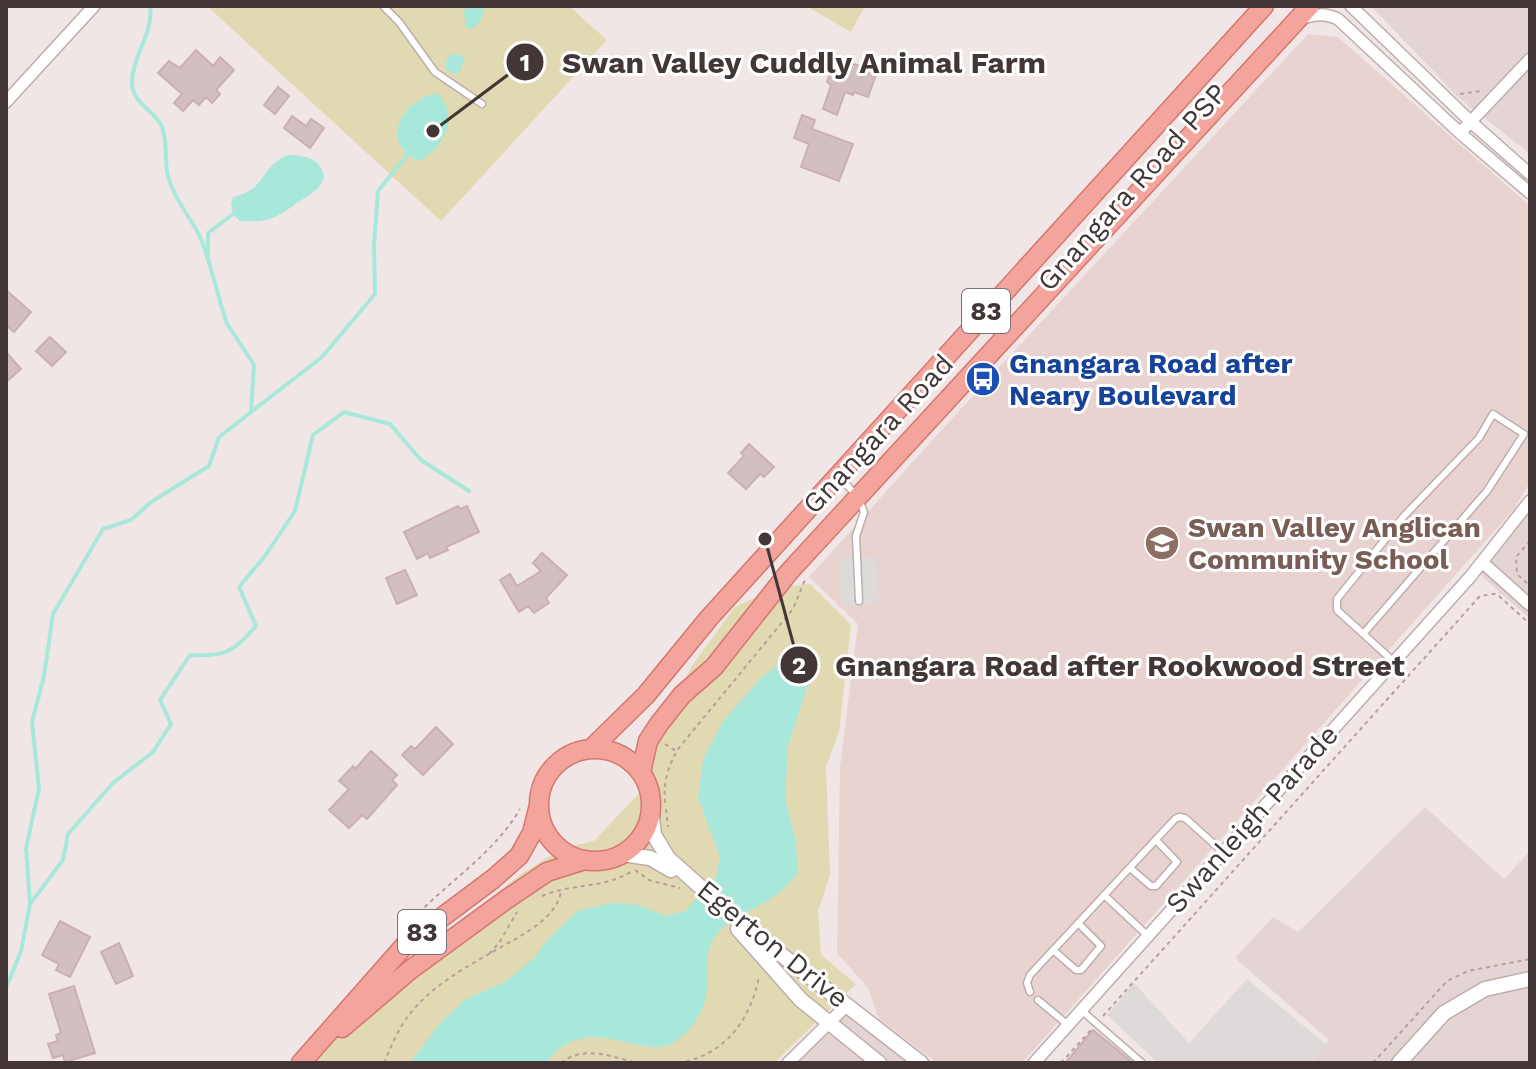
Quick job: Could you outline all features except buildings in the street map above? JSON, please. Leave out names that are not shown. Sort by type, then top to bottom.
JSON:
[{"type":"main road","name":"Gnangara Road","points":[[583,746],[646,695],[709,618],[837,475],[1264,6]]},
{"type":"main road","name":"Gnangara Road","points":[[641,772],[648,741],[682,695],[714,667],[788,574],[1310,6]]},
{"type":"main road","points":[[583,746],[610,751],[627,759],[641,772]]},
{"type":"main road","name":"83","points":[[301,1063],[405,945],[481,889],[519,856],[532,833],[531,799],[560,761],[583,746]]},
{"type":"main road","name":"83","points":[[641,772],[649,789],[651,808]]},
{"type":"main road","points":[[531,799],[552,841],[567,853],[585,860]]},
{"type":"main road","points":[[622,854],[637,842],[647,826],[651,808]]},
{"type":"main road","name":"83","points":[[301,1063],[410,970],[547,872],[585,860],[604,860],[622,854]]},
{"type":"street","points":[[6,102],[94,6]]},
{"type":"street","points":[[1351,6],[1471,122],[1530,174]]},
{"type":"street","points":[[1293,24],[1318,14],[1338,19],[1460,133],[1530,193]]},
{"type":"street","points":[[1460,133],[1530,59]]},
{"type":"street","name":"Swanleigh Parade","points":[[1034,1063],[1482,562],[1530,501]]},
{"type":"street","points":[[1482,562],[1530,605]]},
{"type":"street","points":[[651,808],[658,844]]},
{"type":"street","name":"Egerton Drive","points":[[658,844],[692,888]]},
{"type":"street","name":"Egerton Drive","points":[[622,854],[662,863],[921,1063]]},
{"type":"street","name":"Egerton Drive","points":[[740,926],[801,1000],[879,1063]]},
{"type":"street","points":[[1399,1063],[1444,1013],[1485,989],[1530,979]]},
{"type":"street","points":[[788,1063],[847,1005]]},
{"type":"lane","points":[[383,6],[399,22],[435,72],[482,104]]},
{"type":"lane","points":[[1364,633],[1487,491],[1524,434],[1493,414],[1479,438],[1404,516],[1337,599],[1337,610],[1393,661]]},
{"type":"lane","points":[[837,475],[858,497],[864,512],[856,536],[859,601]]},
{"type":"lane","points":[[1030,992],[1027,983],[1030,975],[1175,819],[1182,816],[1223,852]]},
{"type":"lane","points":[[1130,868],[1153,887],[1166,875],[1177,862],[1156,840]]},
{"type":"lane","points":[[1104,895],[1148,936]]},
{"type":"lane","points":[[1053,950],[1076,970],[1081,970],[1101,946],[1078,923]]},
{"type":"lane","points":[[1038,1000],[1068,1025]]},
{"type":"lane","points":[[1081,1010],[1142,1063]]},
{"type":"path","points":[[1460,94],[1482,91],[1492,100]]},
{"type":"path","points":[[1530,541],[1516,557],[1517,574],[1530,586]]},
{"type":"path","points":[[658,844],[668,827],[665,780],[669,765],[793,609],[806,578]]},
{"type":"path","points":[[1061,1063],[1480,596],[1498,595],[1508,585]]},
{"type":"path","points":[[1498,595],[1530,624]]},
{"type":"path","points":[[648,741],[661,742],[677,752]]},
{"type":"path","points":[[414,919],[484,855],[505,831],[531,799],[549,760],[583,746]]},
{"type":"path","points":[[537,898],[561,890],[600,885],[635,869],[649,880],[692,888]]},
{"type":"path","points":[[384,1063],[399,1030],[414,1008],[489,954],[527,933],[543,919],[561,894]]},
{"type":"path","points":[[489,954],[524,906]]},
{"type":"path","points":[[678,1063],[695,1060],[714,1051],[731,1036],[744,1021],[755,1000],[759,976]]},
{"type":"path","points":[[561,1063],[586,1052],[636,1063]]},
{"type":"shaded area","points":[[207,6],[569,6],[607,40],[441,221]]},
{"type":"shaded area","points":[[466,6],[485,6],[481,20],[473,29],[466,27]]},
{"type":"shaded area","points":[[806,6],[865,6],[851,32]]},
{"type":"shaded area","points":[[1371,6],[1530,6],[1530,154],[1460,99]]},
{"type":"shaded area","name":"Swan Valley Anglican Community School","points":[[1308,34],[1338,37],[1530,206],[1530,482],[1514,509],[1022,1063],[937,1063],[879,1019],[868,988],[837,953],[840,767],[858,624],[809,577]]},
{"type":"shaded area","points":[[454,53],[465,57],[460,72],[453,74],[445,68],[447,58]]},
{"type":"shaded area","points":[[437,93],[448,112],[446,131],[436,149],[419,161],[406,153],[399,144],[397,133],[405,112],[425,97]]},
{"type":"shaded area","points":[[288,155],[304,156],[318,164],[324,178],[318,189],[277,216],[263,221],[240,221],[233,214],[233,197],[252,189],[272,165]]},
{"type":"shaded area","points":[[1530,492],[1530,619],[1471,567]]},
{"type":"shaded area","points":[[877,557],[878,605],[842,606],[841,558]]},
{"type":"shaded area","points":[[810,584],[851,625],[839,732],[826,767],[830,875],[818,911],[821,955],[856,984],[774,1063],[308,1063],[404,968],[521,874],[563,848],[594,841],[641,791],[641,772],[668,711],[693,664],[735,607],[777,587]]},
{"type":"shaded area","points":[[800,650],[810,653],[816,660],[788,746],[785,798],[796,842],[798,873],[772,898],[731,922],[715,937],[708,953],[704,1002],[686,1033],[676,1041],[648,1047],[598,1037],[580,1039],[563,1047],[546,1063],[410,1063],[441,1022],[466,999],[505,982],[534,958],[550,937],[578,911],[612,903],[635,904],[666,916],[685,911],[716,878],[720,857],[698,797],[703,760],[723,721],[762,677]]},
{"type":"shaded area","points":[[1425,807],[1504,879],[1530,851],[1530,1063],[1311,1063],[1329,1040],[1235,958],[1273,917],[1298,932]]},
{"type":"shaded area","points":[[1247,979],[1327,1045],[1310,1063],[1158,1063],[1107,1015],[1134,983],[1189,1043]]},
{"type":"shaded area","points":[[843,1000],[921,1063],[779,1063]]},
{"type":"waterway","points":[[150,6],[149,26],[135,63],[133,90],[162,127],[170,183],[199,234],[208,259]]},
{"type":"waterway","points":[[30,904],[26,848],[39,789],[32,722],[44,676],[53,614],[103,529],[131,520],[151,502],[209,466],[219,437],[322,357],[375,294],[374,245],[378,191],[407,155]]},
{"type":"waterway","points":[[233,214],[208,233],[208,259],[226,322],[254,365],[251,411]]},
{"type":"waterway","points":[[6,988],[21,951],[30,904],[63,860],[68,834],[113,783],[153,752],[171,724],[160,700],[190,655],[228,651],[256,626],[239,587],[265,556],[295,511],[313,435],[344,412],[390,424],[421,460],[469,491]]},
{"type":"place","name":"Swan Valley Cuddly Animal Farm","points":[[433,131]]},
{"type":"place","name":"Gnangara Road after Neary Boulevard","points":[[983,379]]},
{"type":"place","name":"Gnangara Road after Rookwood Street","points":[[765,539]]},
{"type":"place","name":"Swan Valley Anglican Community School","points":[[1162,543]]}]
